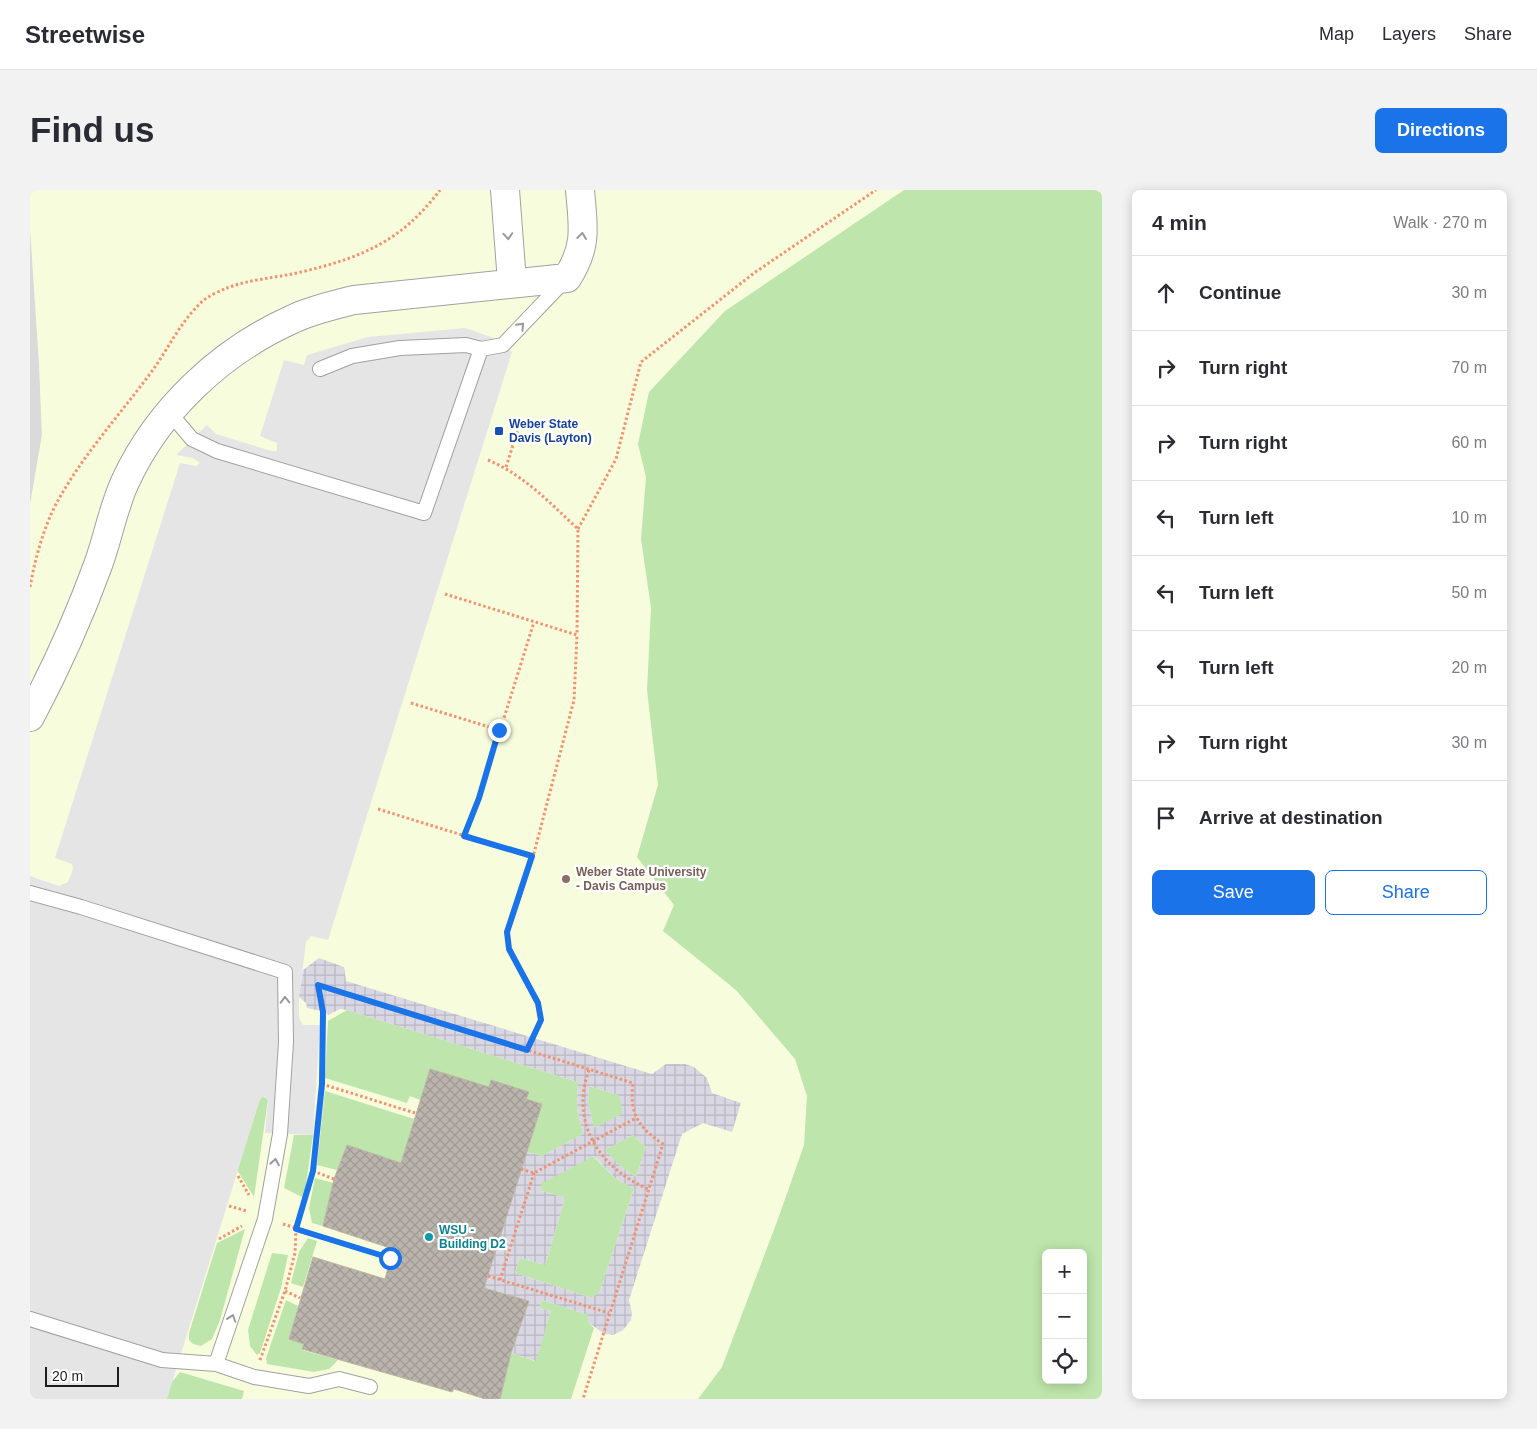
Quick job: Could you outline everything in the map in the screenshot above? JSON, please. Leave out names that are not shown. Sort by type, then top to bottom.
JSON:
[{"type":"street","points":[[505,190],[512,282]]},
{"type":"street","points":[[30,717],[72,629],[98,565],[125,482],[141,453],[169,412],[219,364],[262,334],[294,318],[354,300],[512,282],[567,278],[579,260],[584,230],[580,190]]},
{"type":"lane","points":[[320,369],[352,356],[400,348],[466,345],[481,349],[503,345],[567,278]]},
{"type":"lane","points":[[169,412],[192,438],[217,451],[424,513],[481,349]]},
{"type":"lane","points":[[30,893],[81,907],[285,972],[286,1042],[279,1143],[265,1219],[216,1364]]},
{"type":"lane","points":[[30,1319],[162,1360],[216,1364],[272,1380],[309,1386],[339,1379],[370,1388]]},
{"type":"path","points":[[527,1050],[541,1020],[538,1003],[509,949],[507,932],[532,856],[574,700],[578,529],[616,459],[641,362],[754,273],[876,190]]},
{"type":"path","points":[[506,467],[521,420]]},
{"type":"path","points":[[488,460],[506,467],[522,478],[578,529]]},
{"type":"path","points":[[445,594],[576,635]]},
{"type":"path","points":[[464,836],[479,798],[534,622]]},
{"type":"path","points":[[411,703],[499,730]]},
{"type":"path","points":[[378,809],[532,856]]},
{"type":"path","points":[[260,1360],[285,1291],[295,1253],[296,1229],[313,1171],[322,1084],[323,1012],[318,985],[633,1084],[632,1103],[636,1118],[647,1133],[663,1144],[650,1190],[582,1399]]},
{"type":"path","points":[[589,1070],[584,1084],[582,1099],[586,1123],[593,1142],[615,1170],[650,1190]]},
{"type":"path","points":[[322,1084],[416,1113]]},
{"type":"path","points":[[500,1280],[534,1173],[636,1118]]},
{"type":"path","points":[[521,1169],[534,1173]]},
{"type":"path","points":[[313,1171],[334,1179]]},
{"type":"path","points":[[238,1176],[251,1200]]},
{"type":"path","points":[[228,1206],[253,1213]]},
{"type":"path","points":[[247,1218],[250,1206]]},
{"type":"path","points":[[280,1223],[390,1258]]},
{"type":"path","points":[[219,1239],[245,1224]]},
{"type":"path","points":[[488,1276],[609,1313]]},
{"type":"path","points":[[285,1291],[300,1298]]},
{"type":"shaded area","name":"Weber State University - Davis Campus","points":[[30,190],[1102,190],[1102,1399],[30,1399],[30,505],[42,435],[30,227]]},
{"type":"shaded area","points":[[30,227],[42,435],[30,505]]},
{"type":"shaded area","points":[[465,328],[494,338],[512,352],[328,940],[311,936],[306,942],[299,997],[299,1018],[303,1025],[320,1025],[313,1135],[265,1133],[268,1100],[264,1096],[260,1099],[167,1399],[30,1399],[30,876],[59,886],[68,882],[73,869],[72,864],[55,858],[180,463],[196,466],[200,463],[193,458],[176,455],[207,425],[216,434],[271,451],[277,451],[277,443],[260,436],[284,360],[304,365],[307,355],[368,337]]},
{"type":"shaded area","points":[[319,958],[344,967],[346,981],[652,1074],[666,1064],[685,1064],[694,1067],[707,1078],[712,1093],[741,1103],[732,1132],[703,1123],[682,1134],[629,1300],[632,1313],[631,1320],[623,1330],[613,1335],[603,1333],[589,1323],[588,1315],[542,1300],[539,1308],[551,1311],[536,1361],[511,1353],[528,1302],[484,1288],[526,1152],[542,1156],[583,1134],[577,1109],[578,1082],[347,1010],[340,1009],[328,1015],[326,1012],[307,1008],[306,1003],[299,997],[303,970]],"holes":[[[589,1086],[620,1096],[622,1114],[594,1128],[588,1103]],[[633,1135],[646,1147],[636,1177],[621,1167],[605,1150]],[[594,1156],[615,1178],[634,1189],[600,1291],[592,1298],[515,1273],[520,1258],[545,1265],[565,1198],[540,1190],[542,1183]]]},
{"type":"green space","points":[[904,190],[1102,190],[1102,1399],[698,1399],[722,1367],[778,1219],[804,1145],[807,1096],[795,1059],[736,990],[663,931],[674,905],[637,857],[658,785],[647,690],[651,608],[641,539],[646,477],[638,444],[649,392],[725,311]]},
{"type":"green space","points":[[347,1010],[578,1082],[577,1109],[583,1134],[542,1156],[526,1152],[542,1104],[526,1099],[528,1092],[491,1081],[489,1087],[430,1069],[420,1100],[410,1096],[407,1103],[325,1078],[328,1021]]},
{"type":"green space","points":[[589,1086],[620,1096],[623,1114],[594,1129],[588,1103]]},
{"type":"green space","points":[[325,1091],[414,1119],[401,1163],[347,1145],[337,1170],[317,1165]]},
{"type":"green space","points":[[263,1096],[268,1100],[254,1197],[237,1170],[260,1099]]},
{"type":"green space","points":[[294,1135],[313,1135],[304,1198],[284,1188]]},
{"type":"green space","points":[[633,1135],[646,1147],[636,1177],[621,1167],[604,1150]]},
{"type":"green space","points":[[593,1156],[615,1178],[634,1189],[600,1291],[592,1298],[515,1273],[520,1258],[545,1265],[565,1198],[540,1190],[542,1182]]},
{"type":"green space","points":[[315,1178],[333,1183],[323,1226],[312,1223],[309,1208]]},
{"type":"green space","points":[[245,1229],[220,1320],[212,1339],[201,1346],[193,1344],[189,1340],[189,1333],[217,1243]]},
{"type":"green space","points":[[308,1238],[317,1241],[303,1287],[291,1283],[299,1252]]},
{"type":"green space","points":[[272,1253],[288,1255],[281,1288],[260,1353],[257,1355],[250,1346],[248,1330]]},
{"type":"green space","points":[[286,1300],[298,1306],[289,1339],[304,1344],[302,1350],[338,1360],[329,1369],[314,1372],[267,1364],[266,1358]]},
{"type":"green space","points":[[542,1300],[588,1315],[589,1323],[594,1328],[571,1399],[500,1399],[511,1353],[535,1361],[551,1311],[539,1308]]},
{"type":"green space","points":[[180,1372],[244,1391],[242,1399],[166,1399],[172,1382]]},
{"type":"building","name":"WSU - Building D2","points":[[430,1069],[489,1087],[491,1080],[529,1092],[526,1099],[542,1104],[484,1288],[529,1301],[511,1353],[500,1399],[485,1399],[454,1389],[452,1392],[302,1349],[304,1344],[289,1339],[313,1257],[385,1279],[393,1249],[323,1226],[334,1179],[347,1145],[401,1163]]},
{"type":"place","name":"Weber State Davis (Layton)","points":[[499,431]]},
{"type":"place","name":"Weber State University - Davis Campus","points":[[566,879]]},
{"type":"place","name":"WSU - Building D2","points":[[429,1237]]},
{"type":"route","points":[[390,1258],[296,1229],[313,1171],[322,1084],[323,1012],[318,985],[527,1050],[541,1020],[538,1003],[509,949],[507,932],[532,856],[464,836],[479,798],[499,730]]}]
